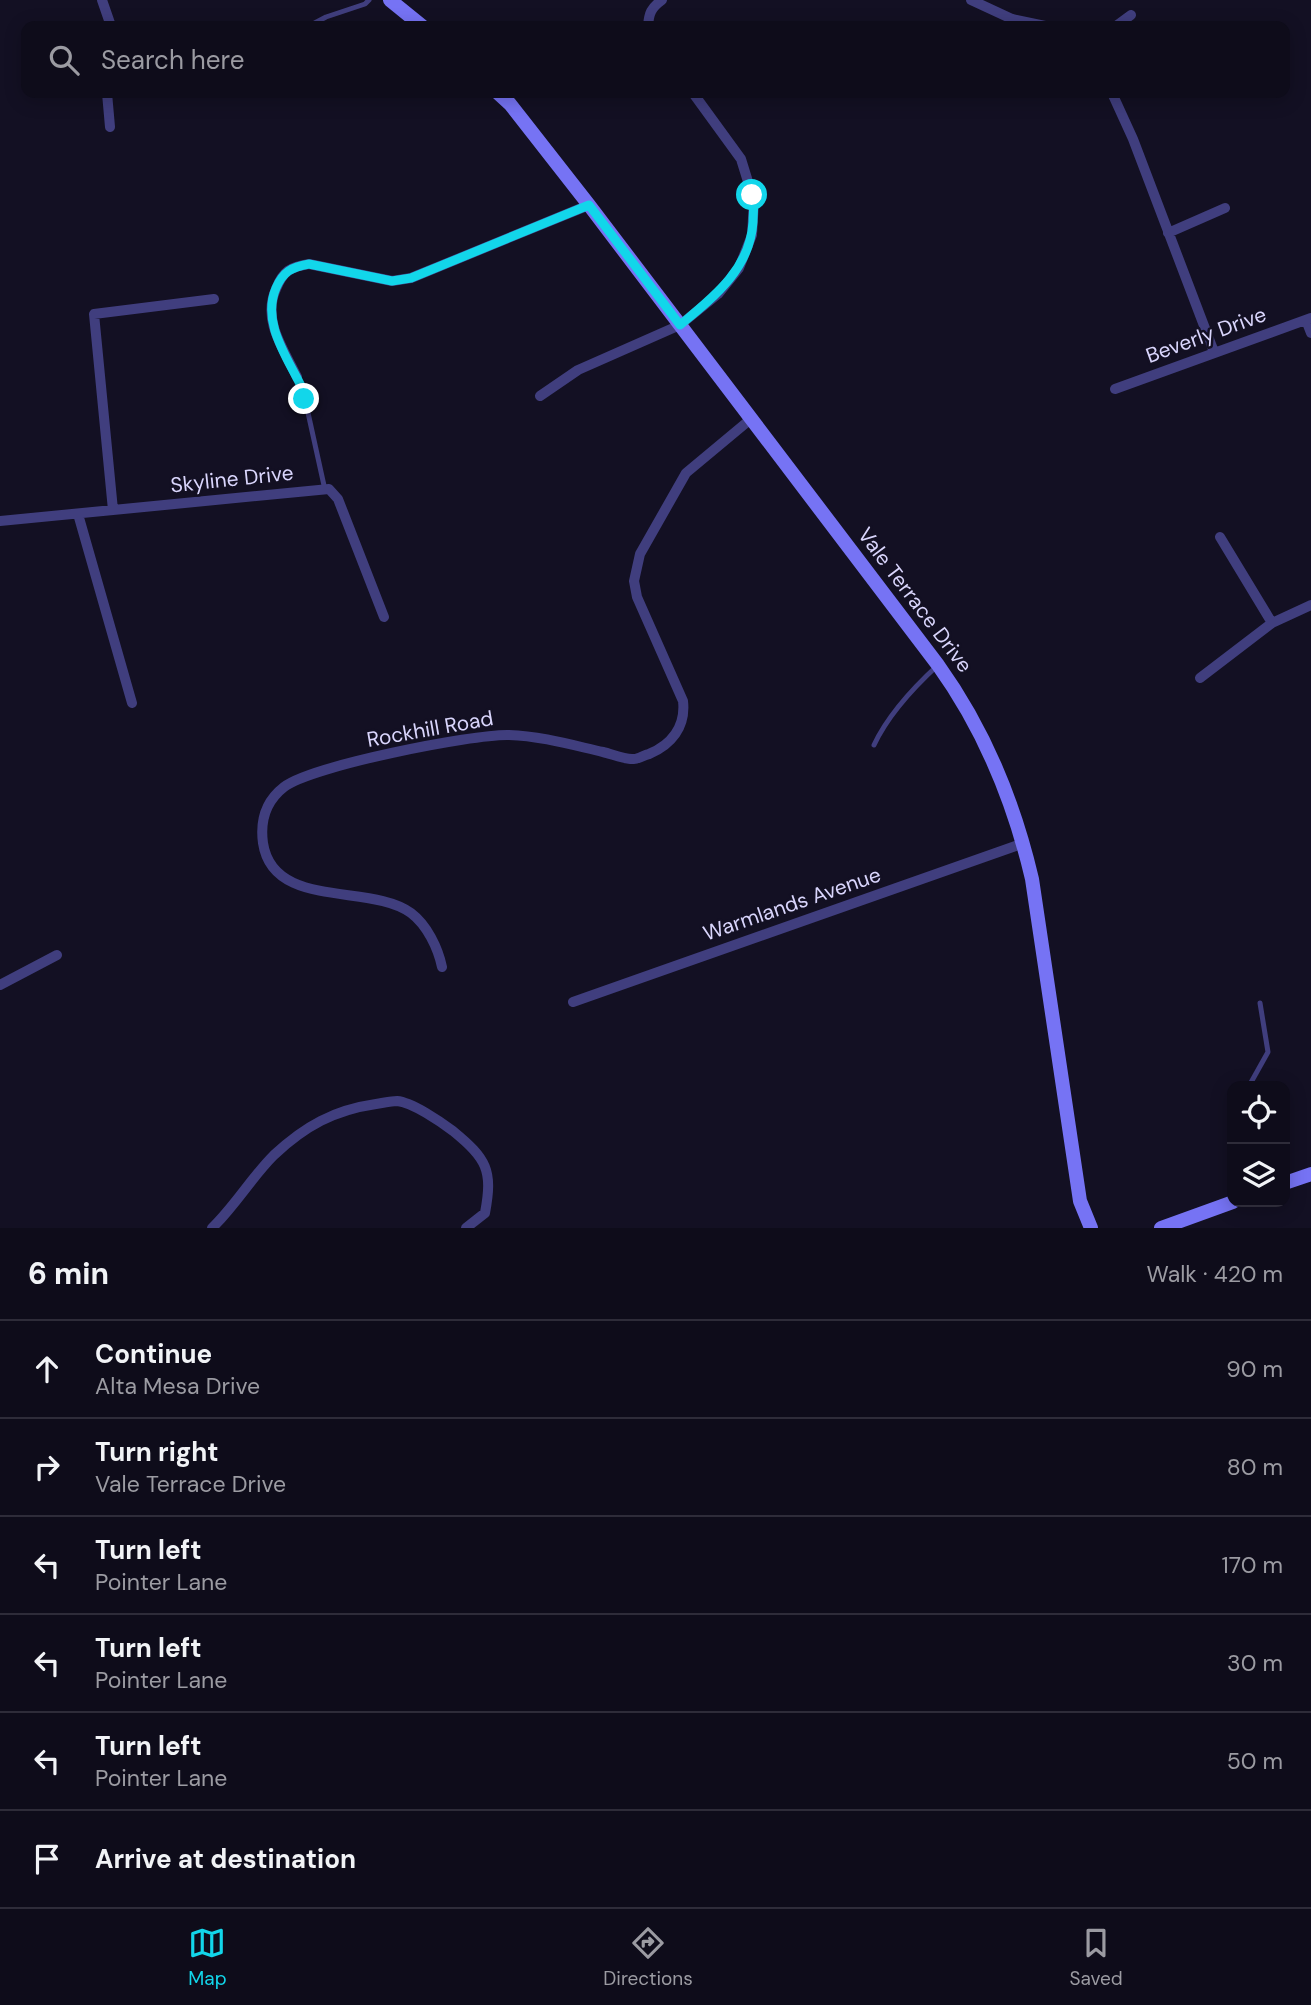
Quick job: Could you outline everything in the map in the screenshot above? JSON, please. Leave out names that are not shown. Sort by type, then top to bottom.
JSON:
[{"type":"main road","points":[[390,0],[416,21]]},
{"type":"main road","name":"Vale Terrace Drive","points":[[503,98],[752,418],[957,692],[996,765],[1024,843],[1032,879],[1080,1201],[1091,1228]]},
{"type":"main road","points":[[1290,1181],[1311,1174]]},
{"type":"main road","points":[[1161,1228],[1227,1204]]},
{"type":"street","points":[[102,0],[109,21]]},
{"type":"street","points":[[649,21],[653,6],[662,0]]},
{"type":"street","points":[[971,0],[1021,21]]},
{"type":"street","points":[[1123,21],[1131,15]]},
{"type":"street","points":[[107,98],[110,127]]},
{"type":"street","points":[[540,396],[578,370],[680,325],[718,294],[739,268],[752,235],[754,201],[741,159],[697,98]]},
{"type":"street","points":[[1114,98],[1133,139],[1214,352]]},
{"type":"street","points":[[297,377],[274,328],[270,312],[271,301],[282,274],[296,266],[309,264],[392,281],[411,278],[589,205]]},
{"type":"street","points":[[1168,233],[1225,208]]},
{"type":"street","points":[[113,510],[94,314],[214,299]]},
{"type":"street","points":[[1308,319],[1311,333]]},
{"type":"street","name":"Beverly Drive","points":[[1115,389],[1308,319]]},
{"type":"street","name":"Rockhill Road","points":[[442,967],[439,953],[421,922],[411,912],[373,899],[304,889],[281,874],[271,863],[263,847],[261,824],[267,807],[286,785],[318,772],[437,744],[508,735],[544,739],[634,759],[665,748],[678,732],[684,711],[683,701],[637,597],[634,580],[640,554],[686,472],[752,418]]},
{"type":"street","name":"Skyline Drive","points":[[0,521],[329,489],[338,499],[384,617]]},
{"type":"street","points":[[78,514],[132,703]]},
{"type":"street","points":[[1220,537],[1272,623]]},
{"type":"street","points":[[1200,678],[1272,623],[1311,605]]},
{"type":"street","name":"Warmlands Avenue","points":[[573,1002],[1024,843]]},
{"type":"street","points":[[0,985],[57,955]]},
{"type":"street","points":[[212,1228],[225,1216],[272,1157],[303,1130],[348,1108],[399,1101],[440,1121],[474,1149],[486,1171],[490,1185],[485,1213],[466,1228]]},
{"type":"lane","points":[[318,21],[365,4],[369,0]]},
{"type":"lane","points":[[297,377],[303,390],[325,490]]},
{"type":"lane","points":[[874,745],[880,731],[897,709],[937,665]]},
{"type":"lane","points":[[1252,1081],[1268,1052],[1260,1003]]},
{"type":"route","points":[[304,399],[303,390],[274,328],[270,312],[271,301],[282,274],[296,266],[309,264],[392,281],[411,278],[589,205],[680,325],[718,294],[739,268],[752,235],[752,195]]}]
